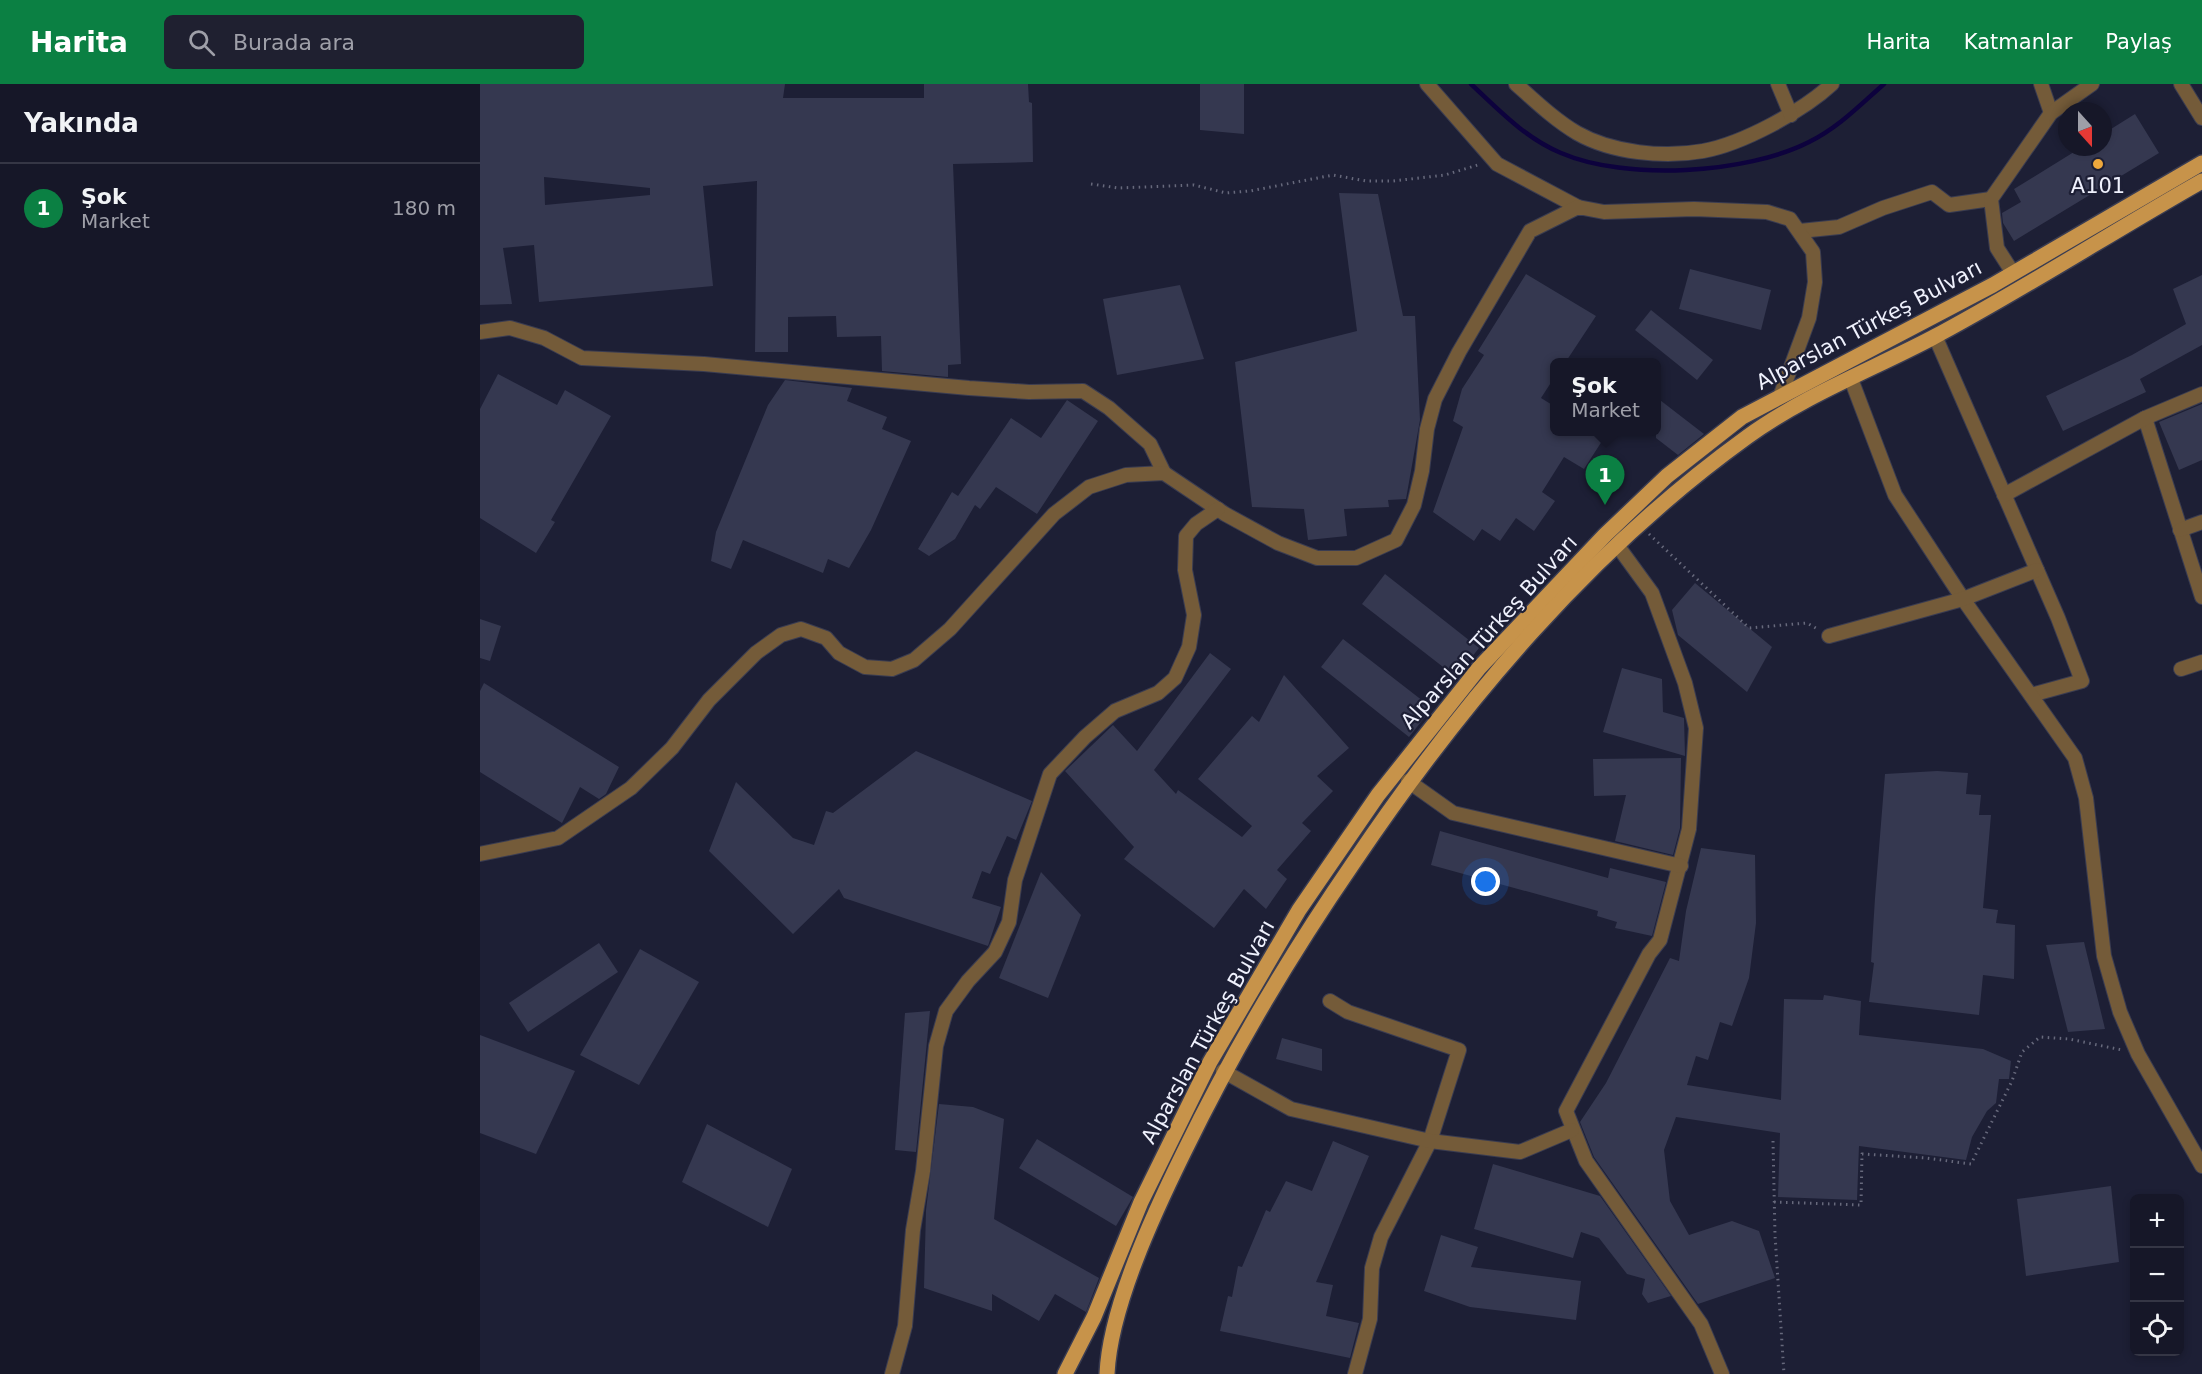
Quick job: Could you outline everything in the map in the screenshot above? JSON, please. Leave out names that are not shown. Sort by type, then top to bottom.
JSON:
[{"type":"main road","name":"Alparslan Türkeş Bulvarı","points":[[1065,1374],[1094,1317],[1141,1202],[1210,1062],[1299,910],[1378,795],[1473,676],[1605,535],[1676,469],[1742,417],[1780,394],[2013,273],[2202,163]]},
{"type":"main road","name":"Alparslan Türkeş Bulvarı","points":[[1107,1374],[1114,1328],[1138,1256],[1165,1192],[1223,1071],[1311,924],[1408,781],[1460,715],[1530,634],[1638,524],[1746,437],[1789,410],[1935,336],[2202,181]]},
{"type":"street","points":[[1427,84],[1497,164],[1578,207],[1604,212],[1694,209],[1767,212],[1790,219],[1813,252],[1815,282],[1809,318],[1780,394]]},
{"type":"street","points":[[1516,84],[1578,134],[1611,146],[1657,153],[1703,151],[1736,141],[1791,115],[1832,84]]},
{"type":"street","points":[[1778,84],[1791,115]]},
{"type":"street","points":[[2040,84],[2050,113]]},
{"type":"street","points":[[2013,273],[1998,248],[1991,199],[2050,113],[2092,84]]},
{"type":"street","points":[[2181,84],[2202,118]]},
{"type":"street","points":[[1800,231],[1839,227],[1883,208],[1932,192],[1949,205],[1991,199]]},
{"type":"street","points":[[480,332],[510,328],[544,338],[582,358],[705,364],[1029,392],[1083,391],[1109,408],[1150,444],[1164,472],[1218,509],[1278,543],[1317,558],[1356,558],[1396,540],[1414,506],[1422,471],[1427,429],[1436,399],[1459,352],[1530,231],[1578,207]]},
{"type":"street","points":[[1935,336],[2037,570],[2082,681],[2031,695]]},
{"type":"street","points":[[1851,379],[1895,495],[1963,599],[2075,758],[2086,798],[2104,956],[2120,1012],[2138,1054],[2202,1166]]},
{"type":"street","points":[[2004,495],[2145,418],[2202,394]]},
{"type":"street","points":[[2145,418],[2202,597]]},
{"type":"street","points":[[480,855],[558,838],[631,788],[672,748],[708,700],[756,653],[781,635],[801,629],[826,638],[839,653],[865,667],[892,669],[914,660],[950,629],[1054,514],[1089,487],[1126,475],[1164,472]]},
{"type":"street","points":[[892,1374],[904,1326],[936,1046],[946,1011],[968,981],[995,952],[1009,922],[1014,880],[1050,774],[1085,737],[1115,711],[1158,693],[1175,678],[1189,647],[1194,615],[1185,570],[1186,536],[1196,524],[1218,509]]},
{"type":"street","points":[[2180,530],[2202,522]]},
{"type":"street","points":[[1617,545],[1652,593],[1684,683],[1696,729],[1689,829],[1660,940],[1649,954],[1566,1111],[1586,1161],[1701,1324],[1722,1374]]},
{"type":"street","points":[[1828,636],[1963,599],[2037,570]]},
{"type":"street","points":[[2181,669],[2202,662]]},
{"type":"street","points":[[1408,781],[1453,813],[1681,866]]},
{"type":"street","points":[[1330,1001],[1348,1012],[1459,1050],[1430,1142],[1381,1238],[1372,1268],[1370,1318],[1355,1374]]},
{"type":"street","points":[[1223,1071],[1291,1108],[1430,1142],[1520,1152],[1572,1130]]},
{"type":"path","points":[[1091,184],[1118,188],[1194,185],[1226,193],[1250,191],[1333,175],[1366,181],[1393,181],[1445,175],[1483,164],[1497,164]]},
{"type":"path","points":[[1638,524],[1749,628],[1807,623],[1828,636]]},
{"type":"path","points":[[1774,1202],[1861,1205],[1862,1154],[1926,1158],[1971,1164],[2012,1081],[2022,1052],[2040,1037],[2069,1039],[2138,1054]]},
{"type":"path","points":[[1773,1141],[1774,1202],[1784,1374]]},
{"type":"building","points":[[480,84],[785,84],[783,98],[924,98],[924,84],[1028,84],[1029,102],[1032,103],[1033,162],[953,164],[961,364],[948,365],[948,377],[882,371],[881,336],[837,337],[836,316],[788,317],[788,352],[755,352],[757,181],[703,186],[713,286],[539,302],[534,245],[503,248],[512,304],[480,305]],"holes":[[[544,177],[650,188],[650,195],[545,205]]]},
{"type":"building","points":[[1200,84],[1244,84],[1244,134],[1200,130]]},
{"type":"building","points":[[2135,114],[2159,153],[2014,241],[2003,223],[2002,213],[2021,202],[2014,189],[2067,156],[2112,156],[2112,128]]},
{"type":"building","points":[[1339,193],[1378,194],[1403,316],[1415,316],[1420,420],[1406,499],[1388,500],[1389,507],[1344,509],[1347,536],[1308,540],[1304,509],[1252,507],[1235,362],[1357,331]]},
{"type":"building","points":[[1690,269],[1771,290],[1761,330],[1679,309]]},
{"type":"building","points":[[1526,274],[1596,316],[1568,358],[1550,358],[1550,384],[1541,398],[1550,404],[1550,436],[1601,436],[1604,438],[1584,469],[1564,457],[1542,492],[1555,501],[1534,531],[1516,518],[1500,541],[1482,529],[1474,541],[1433,512],[1463,427],[1453,421],[1462,389],[1484,355],[1478,351]]},
{"type":"building","points":[[2202,275],[2202,345],[2140,379],[2146,392],[2063,431],[2046,396],[2132,355],[2186,324],[2173,289]]},
{"type":"building","points":[[1180,285],[1204,359],[1117,375],[1103,299]]},
{"type":"building","points":[[1651,310],[1713,360],[1697,380],[1635,330]]},
{"type":"building","points":[[498,374],[557,405],[565,390],[611,416],[551,520],[555,522],[536,553],[480,518],[480,409]]},
{"type":"building","points":[[785,380],[852,388],[847,401],[887,417],[882,429],[911,441],[871,530],[849,568],[828,559],[823,573],[743,540],[731,569],[711,561],[716,532],[768,405]]},
{"type":"building","points":[[1067,400],[1098,421],[1037,514],[996,487],[980,509],[975,505],[955,539],[929,556],[918,549],[952,492],[958,496],[1011,418],[1041,438]]},
{"type":"building","points":[[1661,401],[1704,434],[1678,455],[1656,436],[1661,436]]},
{"type":"building","points":[[2202,404],[2202,460],[2179,470],[2159,422]]},
{"type":"building","points":[[1385,574],[1479,648],[1456,677],[1362,604]]},
{"type":"building","points":[[1695,583],[1772,647],[1747,692],[1678,635],[1672,610]]},
{"type":"building","points":[[480,619],[501,626],[490,661],[480,658]]},
{"type":"building","points":[[1343,639],[1432,708],[1409,737],[1321,667]]},
{"type":"building","points":[[1210,653],[1231,669],[1154,770],[1176,794],[1178,790],[1242,837],[1252,826],[1198,779],[1252,716],[1259,722],[1284,675],[1349,748],[1317,776],[1333,791],[1302,823],[1311,831],[1277,870],[1287,879],[1266,909],[1244,889],[1214,928],[1124,859],[1134,847],[1065,771],[1113,725],[1137,751]]},
{"type":"building","points":[[1622,668],[1662,679],[1663,712],[1684,718],[1685,756],[1603,732]]},
{"type":"building","points":[[484,683],[619,767],[606,794],[599,799],[580,787],[562,823],[480,772],[480,691]]},
{"type":"building","points":[[916,751],[1032,801],[1016,840],[1007,836],[990,874],[982,871],[972,898],[1001,907],[988,946],[844,898],[839,889],[793,934],[709,851],[736,782],[793,838],[814,845],[826,811],[833,813]]},
{"type":"building","points":[[1681,758],[1680,828],[1673,855],[1615,841],[1626,795],[1594,796],[1593,759]]},
{"type":"building","points":[[1937,771],[1968,773],[1966,794],[1981,795],[1979,815],[1991,815],[1983,908],[1998,910],[1996,923],[2015,925],[2014,979],[1983,975],[1979,1015],[1869,1002],[1874,963],[1871,962],[1885,774]]},
{"type":"building","points":[[1440,831],[1608,878],[1610,868],[1666,882],[1652,936],[1615,928],[1617,922],[1597,916],[1598,911],[1431,865]]},
{"type":"building","points":[[1701,848],[1755,855],[1756,923],[1749,978],[1732,1026],[1720,1022],[1708,1060],[1696,1056],[1687,1085],[1781,1100],[1784,999],[1823,1000],[1824,995],[1861,1001],[1859,1035],[1983,1049],[2011,1061],[2009,1079],[1999,1079],[1996,1103],[1987,1111],[1972,1137],[1966,1160],[1859,1146],[1857,1200],[1778,1197],[1780,1133],[1676,1117],[1664,1150],[1670,1201],[1689,1235],[1732,1221],[1759,1231],[1775,1278],[1698,1304],[1594,1157],[1580,1122],[1606,1083],[1670,958],[1679,961],[1686,911]]},
{"type":"building","points":[[1041,872],[1081,915],[1048,998],[999,978]]},
{"type":"building","points":[[2084,942],[2105,1029],[2068,1032],[2046,945]]},
{"type":"building","points":[[599,943],[618,972],[528,1032],[509,1003]]},
{"type":"building","points":[[640,949],[699,982],[639,1085],[580,1055]]},
{"type":"building","points":[[930,1011],[916,1152],[895,1150],[905,1013]]},
{"type":"building","points":[[480,1035],[575,1071],[536,1154],[480,1133]]},
{"type":"building","points":[[1282,1038],[1322,1049],[1322,1071],[1276,1059]]},
{"type":"building","points":[[939,1104],[973,1107],[1004,1119],[994,1219],[1099,1278],[1086,1312],[1055,1294],[1039,1321],[992,1294],[992,1311],[924,1288],[926,1210]]},
{"type":"building","points":[[707,1124],[792,1169],[768,1227],[682,1182]]},
{"type":"building","points":[[1037,1139],[1133,1197],[1116,1226],[1019,1168]]},
{"type":"building","points":[[1333,1141],[1369,1156],[1316,1282],[1333,1285],[1326,1316],[1359,1323],[1350,1358],[1220,1331],[1228,1296],[1232,1297],[1238,1266],[1242,1267],[1266,1210],[1270,1212],[1286,1181],[1312,1191]]},
{"type":"building","points":[[1493,1164],[1600,1196],[1671,1296],[1648,1303],[1642,1294],[1645,1279],[1627,1274],[1599,1238],[1581,1232],[1573,1258],[1474,1229]]},
{"type":"building","points":[[2111,1186],[2119,1262],[2026,1276],[2017,1199]]},
{"type":"building","points":[[1441,1235],[1478,1247],[1471,1267],[1581,1281],[1576,1320],[1470,1307],[1424,1291]]},
{"type":"waterway","points":[[1471,84],[1513,123],[1548,147],[1588,162],[1618,168],[1651,170],[1720,167],[1783,153],[1830,130],[1884,84]]},
{"type":"place","name":"A101","points":[[2098,164]]},
{"type":"place","name":"Şok","points":[[1605,505]]}]
